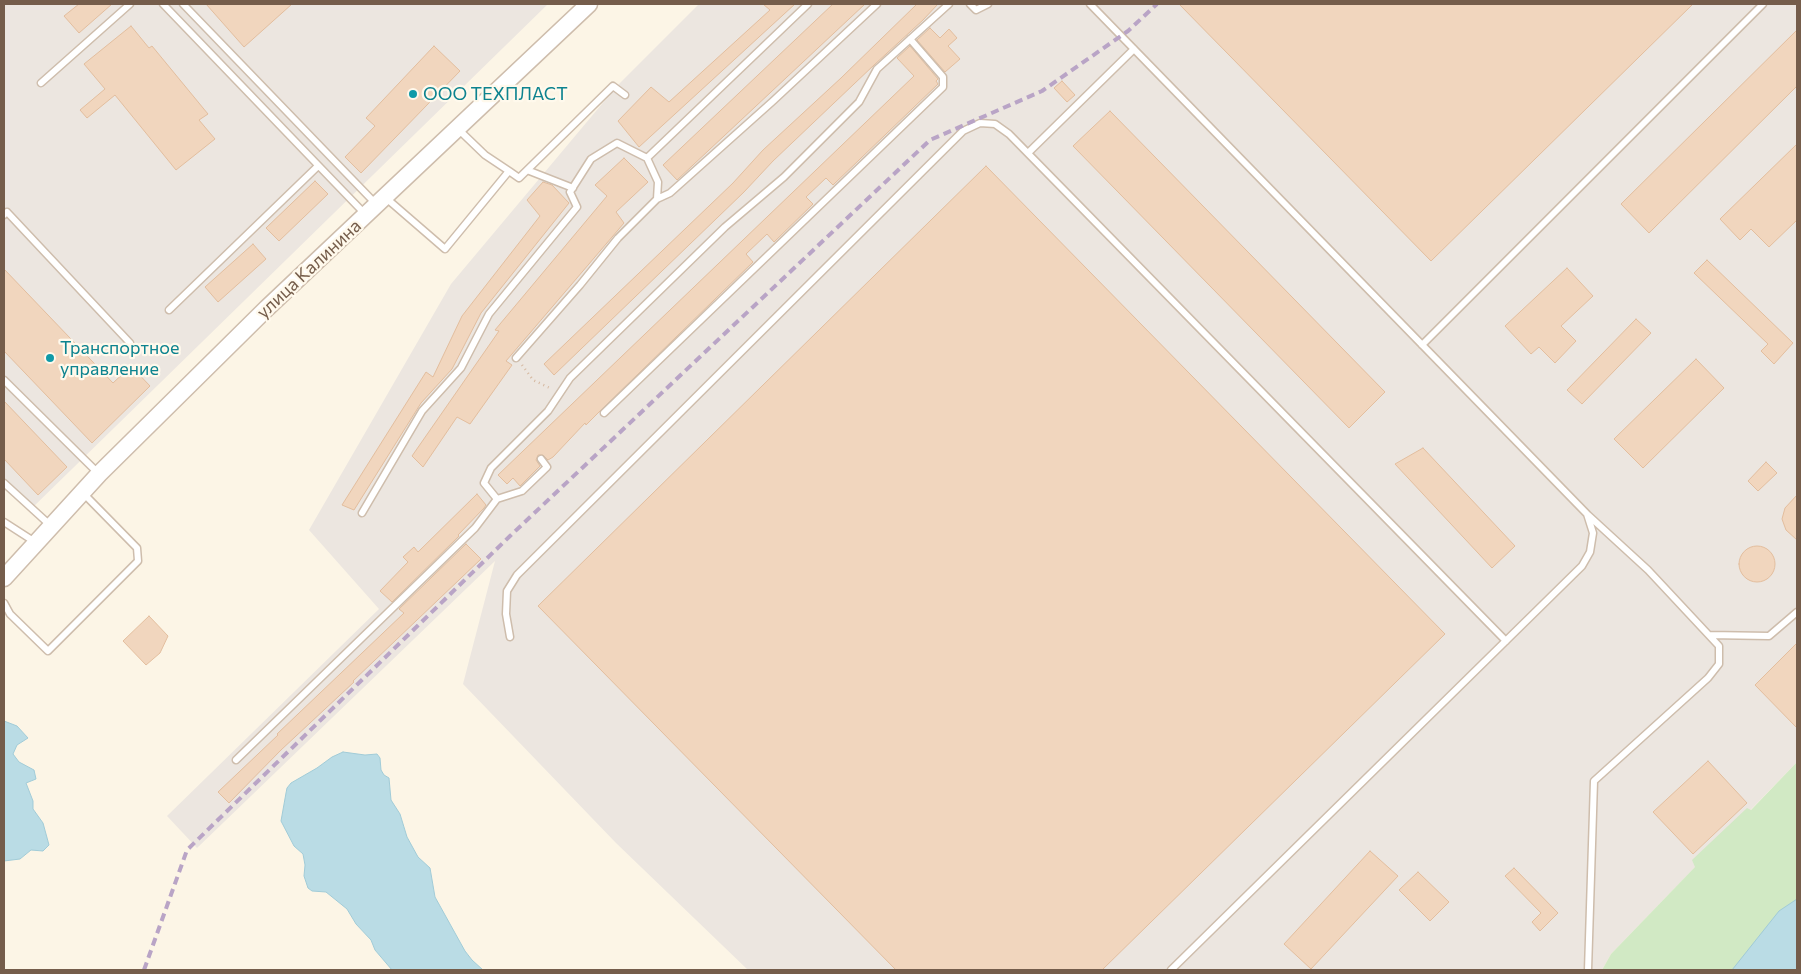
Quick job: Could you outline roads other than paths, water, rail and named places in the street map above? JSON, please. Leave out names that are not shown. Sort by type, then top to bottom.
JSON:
[{"type":"street","name":"улица Калинина","points":[[4,578],[99,474],[267,308],[590,4]]},
{"type":"lane","points":[[41,83],[130,4]]},
{"type":"lane","points":[[163,4],[318,166],[376,206],[445,249],[509,172]]},
{"type":"lane","points":[[183,4],[376,206]]},
{"type":"lane","points":[[647,158],[808,4]]},
{"type":"lane","points":[[516,358],[618,238],[657,199],[670,193],[773,101],[877,4]]},
{"type":"lane","points":[[497,499],[484,483],[491,468],[548,411],[570,378],[718,234],[784,178],[859,102],[877,69],[949,4]]},
{"type":"lane","points":[[970,4],[976,10],[988,4]]},
{"type":"lane","points":[[1090,4],[1587,514],[1648,570],[1719,646],[1719,664],[1708,678],[1594,781],[1588,970]]},
{"type":"lane","points":[[1422,345],[1763,4]]},
{"type":"lane","points":[[604,413],[943,87],[943,77],[910,39]]},
{"type":"lane","points":[[1028,153],[1134,49]]},
{"type":"lane","points":[[458,129],[485,155],[519,178],[613,86],[625,95]]},
{"type":"lane","points":[[510,637],[506,614],[507,591],[518,575],[963,131],[980,123],[995,124],[1009,134],[1506,641]]},
{"type":"lane","points":[[362,513],[422,411],[460,368],[489,314],[578,207],[570,192],[591,159],[617,142],[647,158],[658,182],[657,199]]},
{"type":"lane","points":[[169,310],[318,166]]},
{"type":"lane","points":[[527,170],[573,188]]},
{"type":"lane","points":[[4,215],[7,212],[130,343]]},
{"type":"lane","points":[[4,380],[99,474]]},
{"type":"lane","points":[[236,760],[475,528],[497,499],[522,491],[547,467],[541,459]]},
{"type":"lane","points":[[4,483],[51,526]]},
{"type":"lane","points":[[4,602],[10,614],[48,651],[138,561],[137,548],[82,492]]},
{"type":"lane","points":[[1171,970],[1582,566],[1590,552],[1594,533],[1587,514]]},
{"type":"lane","points":[[4,522],[36,542]]},
{"type":"lane","points":[[1709,635],[1769,636],[1797,612]]},
{"type":"water","points":[[4,721],[17,726],[28,738],[17,745],[13,754],[19,762],[34,770],[36,779],[26,783],[33,801],[33,809],[43,823],[49,845],[43,851],[31,850],[20,859],[4,861]]},
{"type":"water","points":[[343,752],[365,755],[377,754],[380,758],[381,770],[389,778],[391,800],[400,814],[407,837],[418,857],[430,868],[435,897],[465,951],[483,970],[392,970],[375,950],[371,940],[356,924],[347,909],[326,892],[312,891],[308,888],[304,876],[303,854],[294,846],[281,821],[287,788],[291,783]]},
{"type":"water","points":[[1797,899],[1797,970],[1732,970],[1779,911]]},
{"type":"railway","points":[[144,970],[187,850],[510,536],[930,140],[1042,91],[1128,31],[1157,4]]},
{"type":"place","name":"ООО ТЕХПЛАСТ","points":[[413,94]]},
{"type":"place","name":"Транспортное управление","points":[[50,358]]}]
